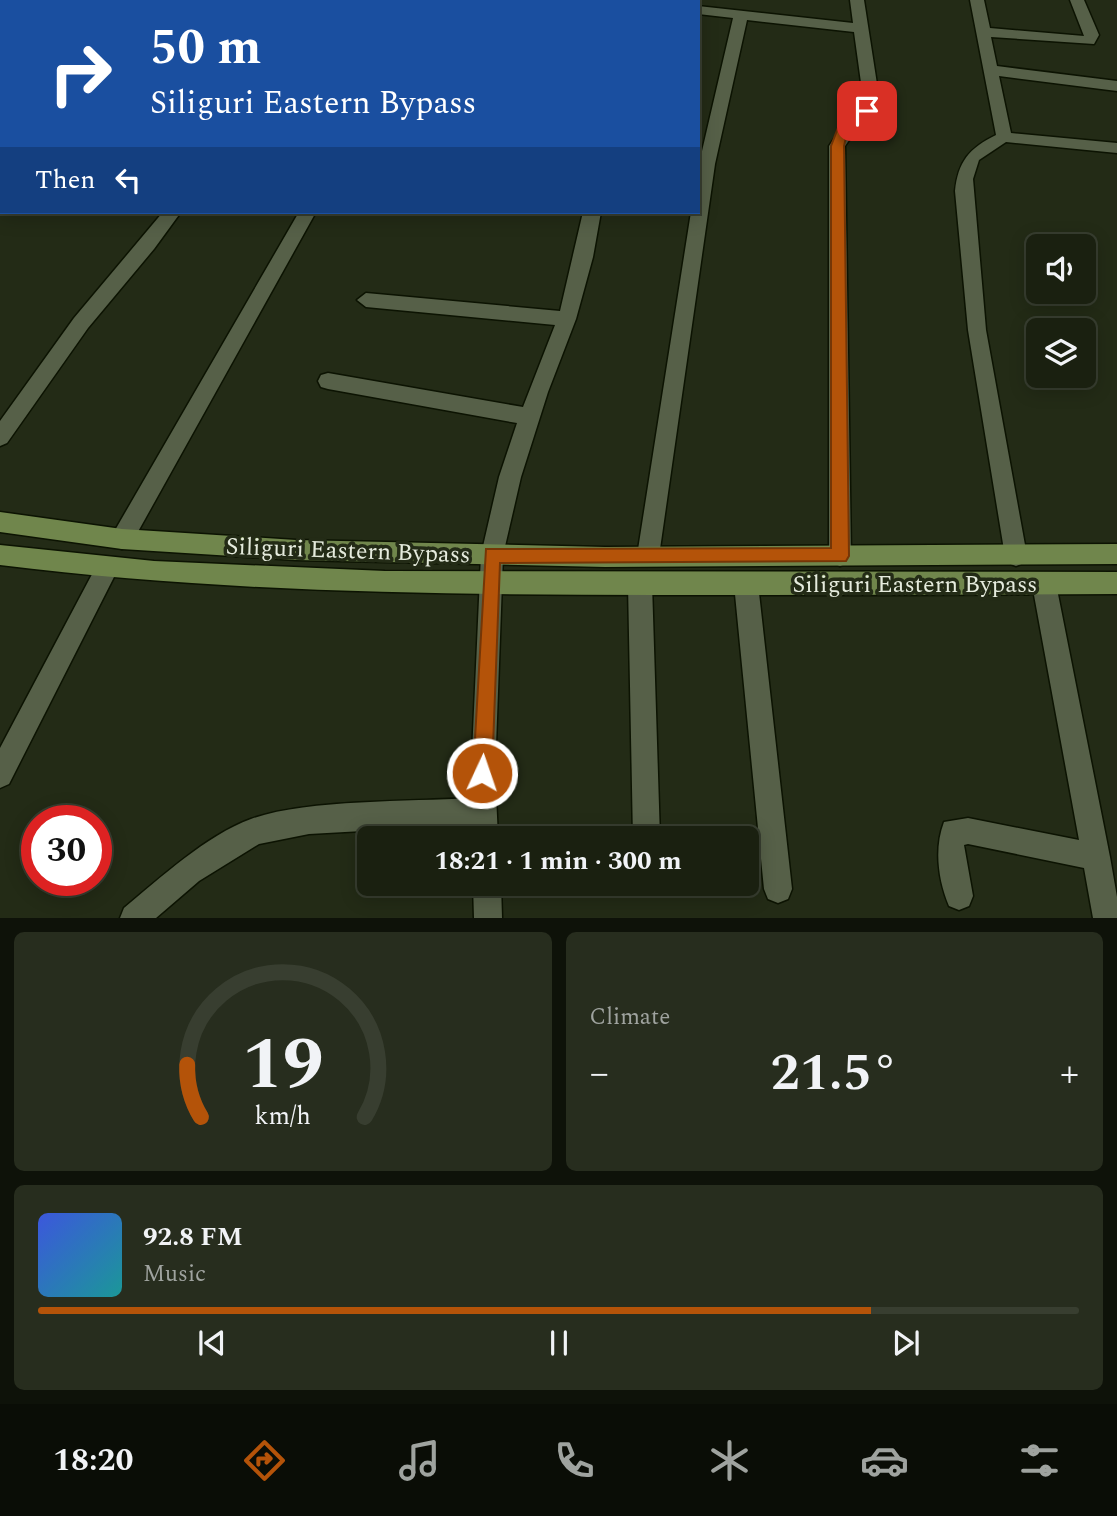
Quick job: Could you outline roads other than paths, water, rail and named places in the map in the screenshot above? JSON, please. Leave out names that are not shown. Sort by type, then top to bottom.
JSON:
[{"type":"main road","name":"Siliguri Eastern Bypass","points":[[0,522],[122,539],[296,550],[648,556],[1117,554]]},
{"type":"main road","name":"Siliguri Eastern Bypass","points":[[0,555],[106,570],[295,580],[491,584],[1117,583]]},
{"type":"street","points":[[840,556],[838,146],[842,131],[867,111],[871,97],[857,0]]},
{"type":"street","points":[[977,0],[1004,137]]},
{"type":"street","points":[[983,32],[1089,41],[1092,35],[1077,0]]},
{"type":"street","points":[[700,10],[860,28]]},
{"type":"street","points":[[700,210],[707,163],[741,15]]},
{"type":"street","points":[[991,70],[1117,86]]},
{"type":"street","points":[[1016,556],[977,330],[963,191],[965,169],[976,151],[1004,137],[1117,148]]},
{"type":"street","points":[[0,437],[81,323],[148,245],[171,214]]},
{"type":"street","points":[[122,539],[306,214]]},
{"type":"street","points":[[485,826],[482,773],[492,555],[510,477],[529,417],[567,319],[584,257],[592,214]]},
{"type":"street","points":[[648,556],[699,214]]},
{"type":"street","points":[[366,300],[567,319]]},
{"type":"street","points":[[328,381],[529,417]]},
{"type":"street","points":[[0,775],[106,570]]},
{"type":"street","points":[[640,584],[647,826]]},
{"type":"street","points":[[746,584],[778,889]]},
{"type":"street","points":[[1044,584],[1107,918]]},
{"type":"street","points":[[134,918],[189,871],[254,831],[309,821],[484,810]]},
{"type":"street","points":[[959,896],[950,843],[954,832],[968,831],[1097,857]]},
{"type":"street","points":[[487,896],[488,918]]}]
